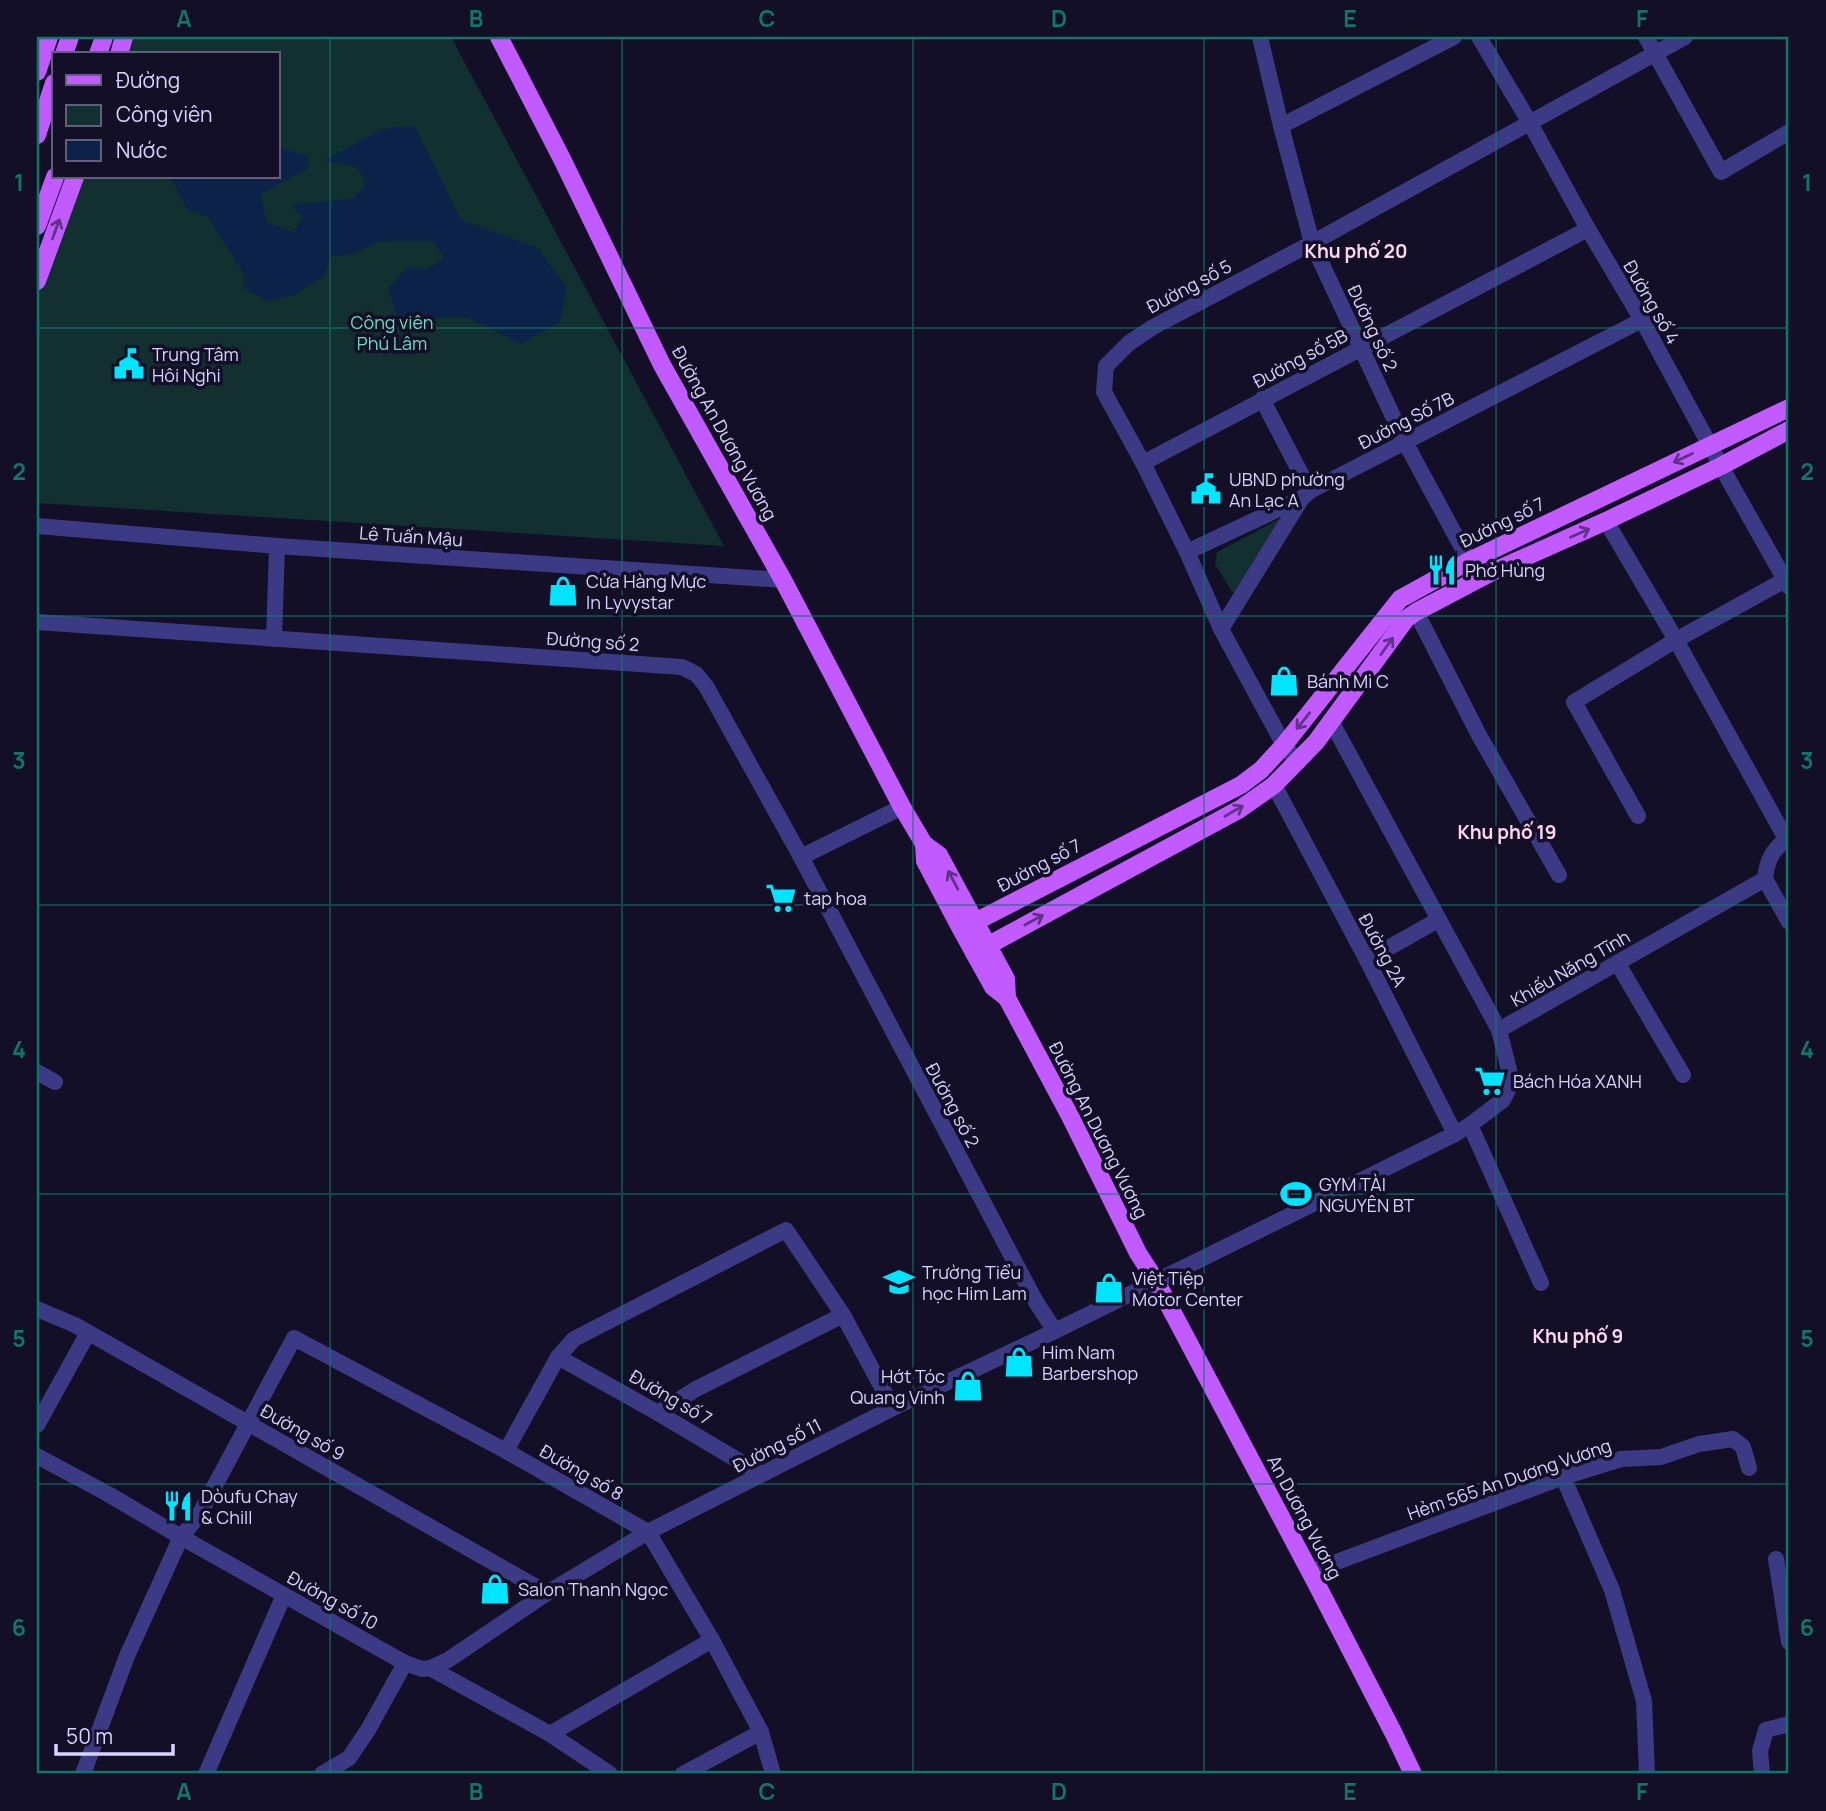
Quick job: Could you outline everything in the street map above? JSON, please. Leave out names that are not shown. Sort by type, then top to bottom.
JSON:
[{"type":"main road","points":[[37,72],[48,37]]},
{"type":"main road","name":"Đường An Dương Vương","points":[[499,37],[568,171],[662,365],[783,580],[902,807],[923,844],[939,855],[968,926],[981,949],[993,987],[1007,998],[1070,1116],[1138,1253],[1156,1281]]},
{"type":"main road","points":[[37,135],[52,89]]},
{"type":"main road","points":[[37,226],[55,178]]},
{"type":"main road","points":[[37,281],[75,178]]},
{"type":"main road","name":"Đường số 7","points":[[968,926],[1241,785],[1261,770],[1400,599],[1469,561],[1789,408]]},
{"type":"main road","points":[[981,949],[1240,808],[1274,785],[1316,742],[1406,619],[1416,612],[1479,579],[1721,466],[1789,430]]},
{"type":"main road","name":"An Dương Vương","points":[[1156,1281],[1413,1774]]},
{"type":"street","name":"Đường số 2","points":[[1260,37],[1312,243],[1405,442],[1479,579]]},
{"type":"street","points":[[1281,126],[1454,37]]},
{"type":"street","name":"Đường số 4","points":[[1479,37],[1642,320],[1787,583]]},
{"type":"street","points":[[1646,37],[1721,172],[1789,132]]},
{"type":"street","name":"Đường số 5","points":[[1298,762],[1284,745],[1221,629],[1187,552],[1104,392],[1106,366],[1129,343],[1153,327],[1312,243],[1685,37]]},
{"type":"street","name":"Đường số 5B","points":[[1143,463],[1588,229]]},
{"type":"street","name":"Đường Số 7B","points":[[1187,552],[1306,494],[1642,320]]},
{"type":"street","points":[[1221,629],[1306,494],[1262,399]]},
{"type":"street","points":[[1606,522],[1788,838],[1769,858],[1765,879],[1789,922]]},
{"type":"street","name":"Lê Tuấn Mậu","points":[[37,526],[277,546],[783,580]]},
{"type":"street","points":[[274,639],[277,546]]},
{"type":"street","points":[[1638,816],[1574,702],[1676,640],[1787,583]]},
{"type":"street","points":[[1416,612],[1480,737],[1559,875]]},
{"type":"street","name":"Đường số 2","points":[[37,622],[682,667],[696,674],[706,686],[801,858],[1035,1302],[1055,1331]]},
{"type":"street","points":[[1156,1281],[1455,1134],[1503,1100],[1512,1082],[1499,1030],[1331,721]]},
{"type":"street","name":"Đường 2A","points":[[1274,785],[1455,1134]]},
{"type":"street","points":[[801,858],[902,807]]},
{"type":"street","name":"Khiếu Năng Tĩnh","points":[[1499,1030],[1765,879]]},
{"type":"street","points":[[1367,960],[1438,920]]},
{"type":"street","points":[[1618,964],[1683,1075]]},
{"type":"street","points":[[37,1072],[55,1082]]},
{"type":"street","points":[[1470,1125],[1541,1283]]},
{"type":"street","points":[[506,1451],[558,1357],[574,1339],[786,1230],[843,1315],[893,1408]]},
{"type":"street","name":"Đường số 11","points":[[430,1668],[448,1660],[547,1593],[648,1532],[893,1408],[1156,1281]]},
{"type":"street","name":"Đường số 9","points":[[37,1309],[88,1333],[547,1593]]},
{"type":"street","points":[[658,1413],[696,1390],[843,1315]]},
{"type":"street","points":[[37,1425],[88,1333]]},
{"type":"street","name":"Đường số 8","points":[[248,1423],[294,1338],[506,1451],[648,1532],[712,1640],[761,1732],[773,1774]]},
{"type":"street","name":"Đường số 7","points":[[558,1357],[761,1474]]},
{"type":"street","points":[[83,1774],[127,1656],[181,1537],[199,1515],[248,1423]]},
{"type":"street","name":"Hẻm 565 An Dương Vương","points":[[1310,1572],[1563,1477],[1621,1459],[1661,1457],[1699,1444],[1733,1439],[1743,1447],[1749,1468]]},
{"type":"street","name":"Đường số 10","points":[[37,1456],[405,1663],[422,1669],[430,1668],[550,1734],[610,1774]]},
{"type":"street","points":[[1563,1477],[1612,1590],[1644,1701],[1647,1774]]},
{"type":"street","points":[[1776,1559],[1789,1642]]},
{"type":"street","points":[[206,1774],[284,1595]]},
{"type":"street","points":[[550,1734],[712,1640]]},
{"type":"street","points":[[322,1774],[349,1758],[368,1730],[405,1663]]},
{"type":"street","points":[[1762,1774],[1760,1751],[1766,1730],[1789,1724]]},
{"type":"street","points":[[683,1774],[761,1732]]},
{"type":"green space","name":"Công viên Phú Lâm","points":[[128,37],[451,37],[724,546],[37,503],[37,288],[77,178],[280,178],[280,52],[123,52]]},
{"type":"green space","points":[[1285,516],[1239,592],[1232,592],[1215,564],[1217,552]]},
{"type":"water","points":[[415,126],[461,220],[538,248],[567,288],[560,322],[521,344],[468,318],[432,318],[427,332],[401,327],[388,289],[407,268],[427,269],[445,258],[432,241],[377,242],[354,254],[332,256],[323,277],[294,295],[266,301],[244,288],[246,277],[207,216],[187,210],[171,178],[280,178],[280,147],[309,157],[307,169],[261,194],[266,222],[293,232],[303,218],[290,205],[355,198],[366,183],[358,167],[324,161],[382,129]]},
{"type":"place","name":"Trung Tâm Hôi Nghi","points":[[129,364]]},
{"type":"place","name":"UBND phường An Lạc A","points":[[1206,489]]},
{"type":"place","name":"Phở Hùng","points":[[1442,570]]},
{"type":"place","name":"Cửa Hàng Mực In Lyvystar","points":[[563,591]]},
{"type":"place","name":"Bánh Mì C","points":[[1284,681]]},
{"type":"place","name":"tap hoa","points":[[781,898]]},
{"type":"place","name":"Bách Hóa XANH","points":[[1490,1081]]},
{"type":"place","name":"GYM TÀI NGUYÊN BT","points":[[1296,1194]]},
{"type":"place","name":"Trường Tiểu học Him Lam","points":[[899,1282]]},
{"type":"place","name":"Việt Tiệp Motor Center","points":[[1109,1288]]},
{"type":"place","name":"Him Nam Barbershop","points":[[1019,1362]]},
{"type":"place","name":"Hớt Tóc Quang Vinh","points":[[968,1386]]},
{"type":"place","name":"Dòufu Chay & Chill","points":[[178,1506]]},
{"type":"place","name":"Salon Thanh Ngọc","points":[[495,1589]]},
{"type":"district","name":"Khu phố 20","points":[[1356,251]]},
{"type":"district","name":"Khu phố 19","points":[[1507,832]]},
{"type":"district","name":"Khu phố 9","points":[[1578,1336]]}]
